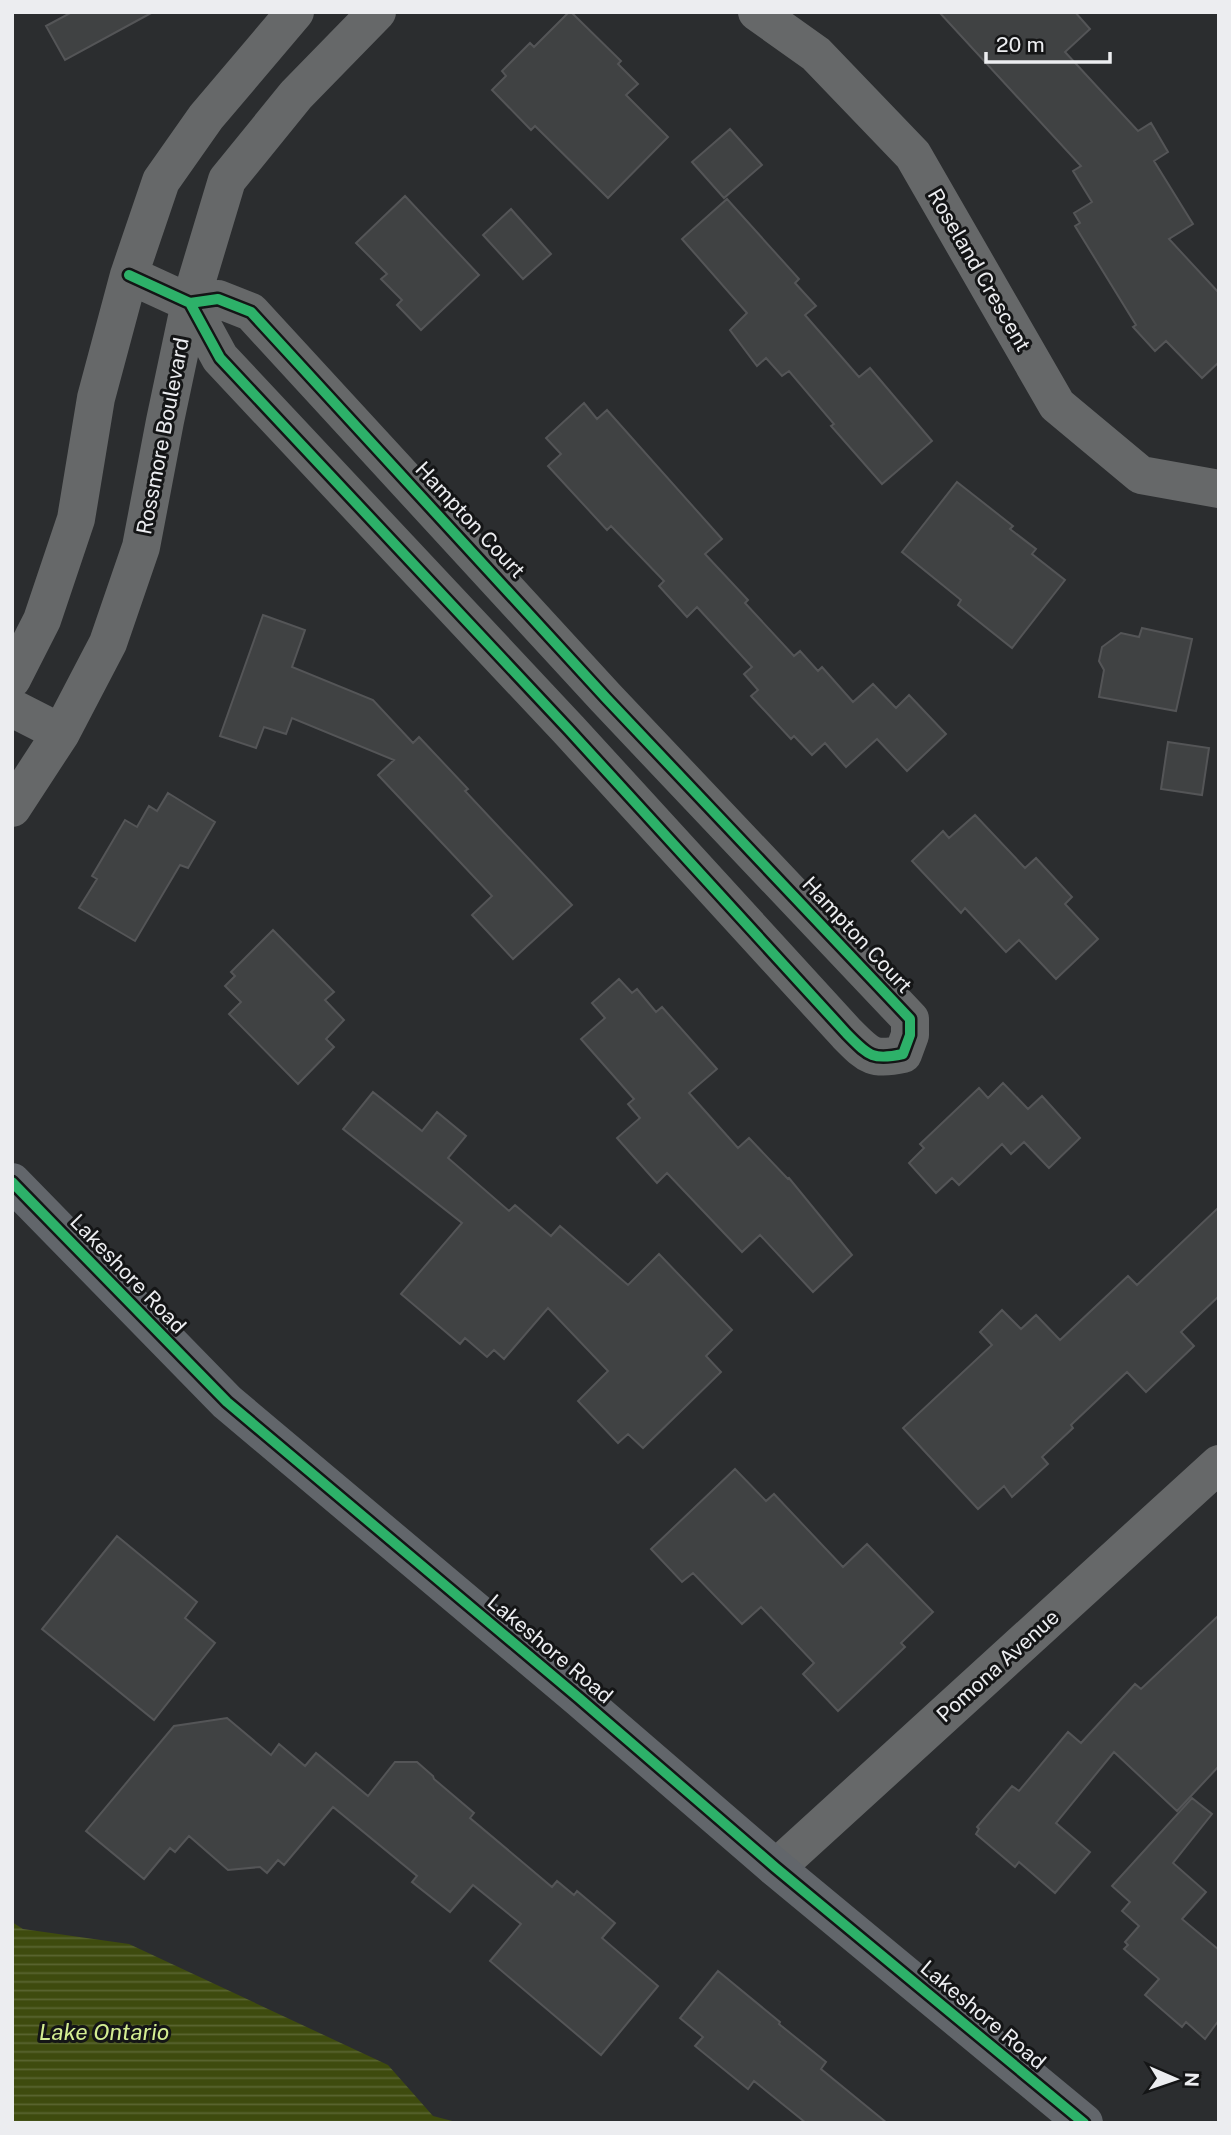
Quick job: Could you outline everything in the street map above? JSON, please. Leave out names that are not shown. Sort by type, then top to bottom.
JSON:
[{"type":"main road","name":"Lakeshore Road","points":[[12,1182],[227,1402],[579,1698],[776,1868],[1084,2123]]},
{"type":"street","points":[[12,679],[43,620],[76,519],[96,398],[129,275],[162,181],[206,117],[295,12]]},
{"type":"street","name":"Rossmore Boulevard","points":[[12,808],[61,733],[108,643],[141,547],[190,303],[227,180],[296,95],[377,12]]},
{"type":"street","name":"Roseland Crescent","points":[[757,12],[816,54],[913,155],[1057,405],[1141,475],[1219,489]]},
{"type":"street","name":"Hampton Court","points":[[129,275],[190,303],[219,299],[251,312],[606,698],[909,1019],[910,1035],[903,1054],[886,1058],[870,1057],[847,1034],[569,730],[220,358],[190,303]]},
{"type":"street","points":[[532,692],[569,656]]},
{"type":"street","points":[[569,730],[606,698]]},
{"type":"street","points":[[12,708],[61,733]]},
{"type":"street","name":"Pomona Avenue","points":[[776,1868],[1219,1464]]},
{"type":"water","name":"Lake Ontario","points":[[12,1922],[23,1929],[129,1944],[388,2065],[433,2116],[460,2123],[12,2123]]},
{"type":"building","points":[[72,12],[153,12],[65,60],[46,26]]},
{"type":"building","points":[[569,12],[621,61],[618,64],[638,84],[626,95],[668,137],[608,198],[535,126],[531,130],[492,90],[506,76],[502,71],[530,43],[534,47]]},
{"type":"building","points":[[939,12],[1075,12],[1090,29],[1065,52],[1138,131],[1151,123],[1168,152],[1154,161],[1193,224],[1169,239],[1219,293],[1219,362],[1202,378],[1166,341],[1155,351],[1133,327],[1136,325],[1075,226],[1080,223],[1074,213],[1092,202],[1073,171],[1081,166]]},
{"type":"building","points":[[730,129],[762,165],[724,198],[692,162]]},
{"type":"building","points":[[405,196],[479,275],[421,330],[397,305],[402,300],[381,279],[387,274],[356,243]]},
{"type":"building","points":[[727,199],[799,279],[795,283],[816,306],[805,315],[859,377],[870,368],[932,441],[882,484],[831,426],[834,424],[789,371],[782,376],[766,358],[757,366],[730,330],[747,313],[682,239]]},
{"type":"building","points":[[511,209],[551,254],[523,279],[483,235]]},
{"type":"building","points":[[584,403],[597,419],[607,410],[722,539],[705,554],[748,600],[745,603],[794,656],[800,651],[818,671],[822,667],[853,702],[873,684],[896,708],[909,695],[946,734],[907,771],[877,739],[846,767],[825,743],[812,755],[794,736],[791,739],[751,696],[758,690],[744,674],[752,667],[697,607],[687,617],[659,586],[664,581],[611,526],[607,530],[548,466],[561,454],[546,438]]},
{"type":"building","points":[[957,482],[1013,526],[1010,529],[1036,549],[1032,554],[1065,580],[1012,648],[958,605],[961,600],[902,552]]},
{"type":"building","points":[[263,615],[305,630],[292,667],[373,700],[413,743],[419,737],[468,789],[465,791],[572,905],[513,959],[472,915],[492,896],[378,775],[394,760],[292,718],[286,734],[264,727],[256,748],[220,736]]},
{"type":"building","points":[[1142,628],[1192,639],[1176,711],[1099,697],[1104,670],[1099,661],[1102,647],[1121,633],[1139,637]]},
{"type":"building","points":[[1168,742],[1209,748],[1202,795],[1161,789]]},
{"type":"building","points":[[168,793],[215,822],[188,868],[180,865],[135,941],[79,908],[97,879],[92,876],[125,820],[137,827],[149,806],[157,811]]},
{"type":"building","points":[[975,815],[1025,868],[1036,858],[1072,897],[1065,904],[1098,939],[1056,979],[1019,940],[1006,952],[965,908],[961,913],[912,861],[943,831],[949,838]]},
{"type":"building","points":[[273,930],[334,992],[325,1000],[344,1020],[326,1039],[334,1047],[298,1084],[229,1014],[241,1002],[225,986],[235,976],[231,972]]},
{"type":"building","points":[[619,979],[632,993],[637,989],[656,1012],[662,1007],[717,1069],[689,1093],[738,1148],[749,1138],[789,1178],[852,1255],[813,1292],[760,1235],[742,1252],[667,1173],[657,1183],[617,1138],[640,1118],[628,1104],[634,1099],[581,1039],[605,1018],[592,1003]]},
{"type":"building","points":[[1003,1083],[1028,1109],[1042,1096],[1080,1138],[1049,1168],[1024,1142],[1011,1154],[1002,1144],[959,1185],[952,1178],[936,1193],[909,1163],[924,1148],[920,1144],[979,1088],[988,1098]]},
{"type":"building","points":[[373,1092],[422,1131],[437,1112],[466,1136],[448,1158],[509,1211],[515,1205],[551,1236],[560,1226],[628,1285],[659,1254],[732,1330],[706,1356],[721,1372],[643,1448],[628,1434],[618,1443],[578,1401],[608,1371],[548,1308],[504,1359],[494,1350],[487,1357],[465,1338],[460,1344],[401,1294],[462,1223],[343,1129]]},
{"type":"building","points":[[1219,1207],[1219,1296],[1181,1332],[1194,1346],[1146,1392],[1127,1372],[1071,1425],[1073,1428],[1042,1457],[1048,1464],[1012,1497],[1004,1486],[978,1509],[903,1428],[992,1345],[980,1332],[1002,1310],[1021,1329],[1036,1315],[1060,1340],[1128,1276],[1137,1285]]},
{"type":"building","points":[[735,1469],[766,1501],[774,1494],[843,1567],[867,1544],[933,1612],[901,1643],[905,1647],[838,1711],[803,1674],[814,1663],[761,1607],[742,1624],[693,1573],[682,1582],[651,1549]]},
{"type":"building","points":[[117,1536],[197,1602],[185,1618],[215,1643],[154,1720],[42,1629]]},
{"type":"building","points":[[1219,1615],[1219,1766],[1177,1811],[1114,1752],[1056,1823],[1090,1852],[1055,1893],[1019,1862],[1015,1867],[976,1834],[979,1829],[977,1827],[1012,1786],[1019,1791],[1068,1732],[1081,1743],[1135,1684],[1141,1689]]},
{"type":"building","points":[[227,1718],[271,1755],[279,1744],[305,1766],[316,1753],[368,1796],[395,1762],[417,1762],[474,1813],[470,1818],[552,1887],[557,1881],[574,1895],[577,1891],[615,1923],[602,1938],[658,1986],[601,2055],[490,1961],[521,1924],[473,1885],[450,1912],[412,1882],[417,1876],[333,1807],[284,1865],[278,1860],[267,1873],[260,1867],[228,1870],[189,1836],[175,1852],[170,1848],[144,1879],[86,1831],[174,1726]]},
{"type":"building","points":[[1192,1798],[1212,1814],[1173,1863],[1206,1892],[1182,1919],[1219,1950],[1219,2020],[1205,2039],[1186,2022],[1182,2027],[1145,1995],[1159,1979],[1124,1949],[1128,1945],[1125,1942],[1139,1926],[1122,1911],[1130,1902],[1112,1886]]},
{"type":"building","points":[[718,1971],[826,2062],[821,2069],[887,2123],[806,2123],[754,2081],[748,2089],[695,2046],[703,2037],[680,2018]]},
{"type":"cycle path","points":[[129,275],[190,303],[218,299],[251,312],[606,698],[910,1019],[910,1035],[903,1054],[884,1057],[871,1055],[847,1034],[569,730],[220,358],[190,303]]},
{"type":"cycle path","points":[[12,1182],[227,1402],[579,1698],[776,1868],[1084,2123]]}]
